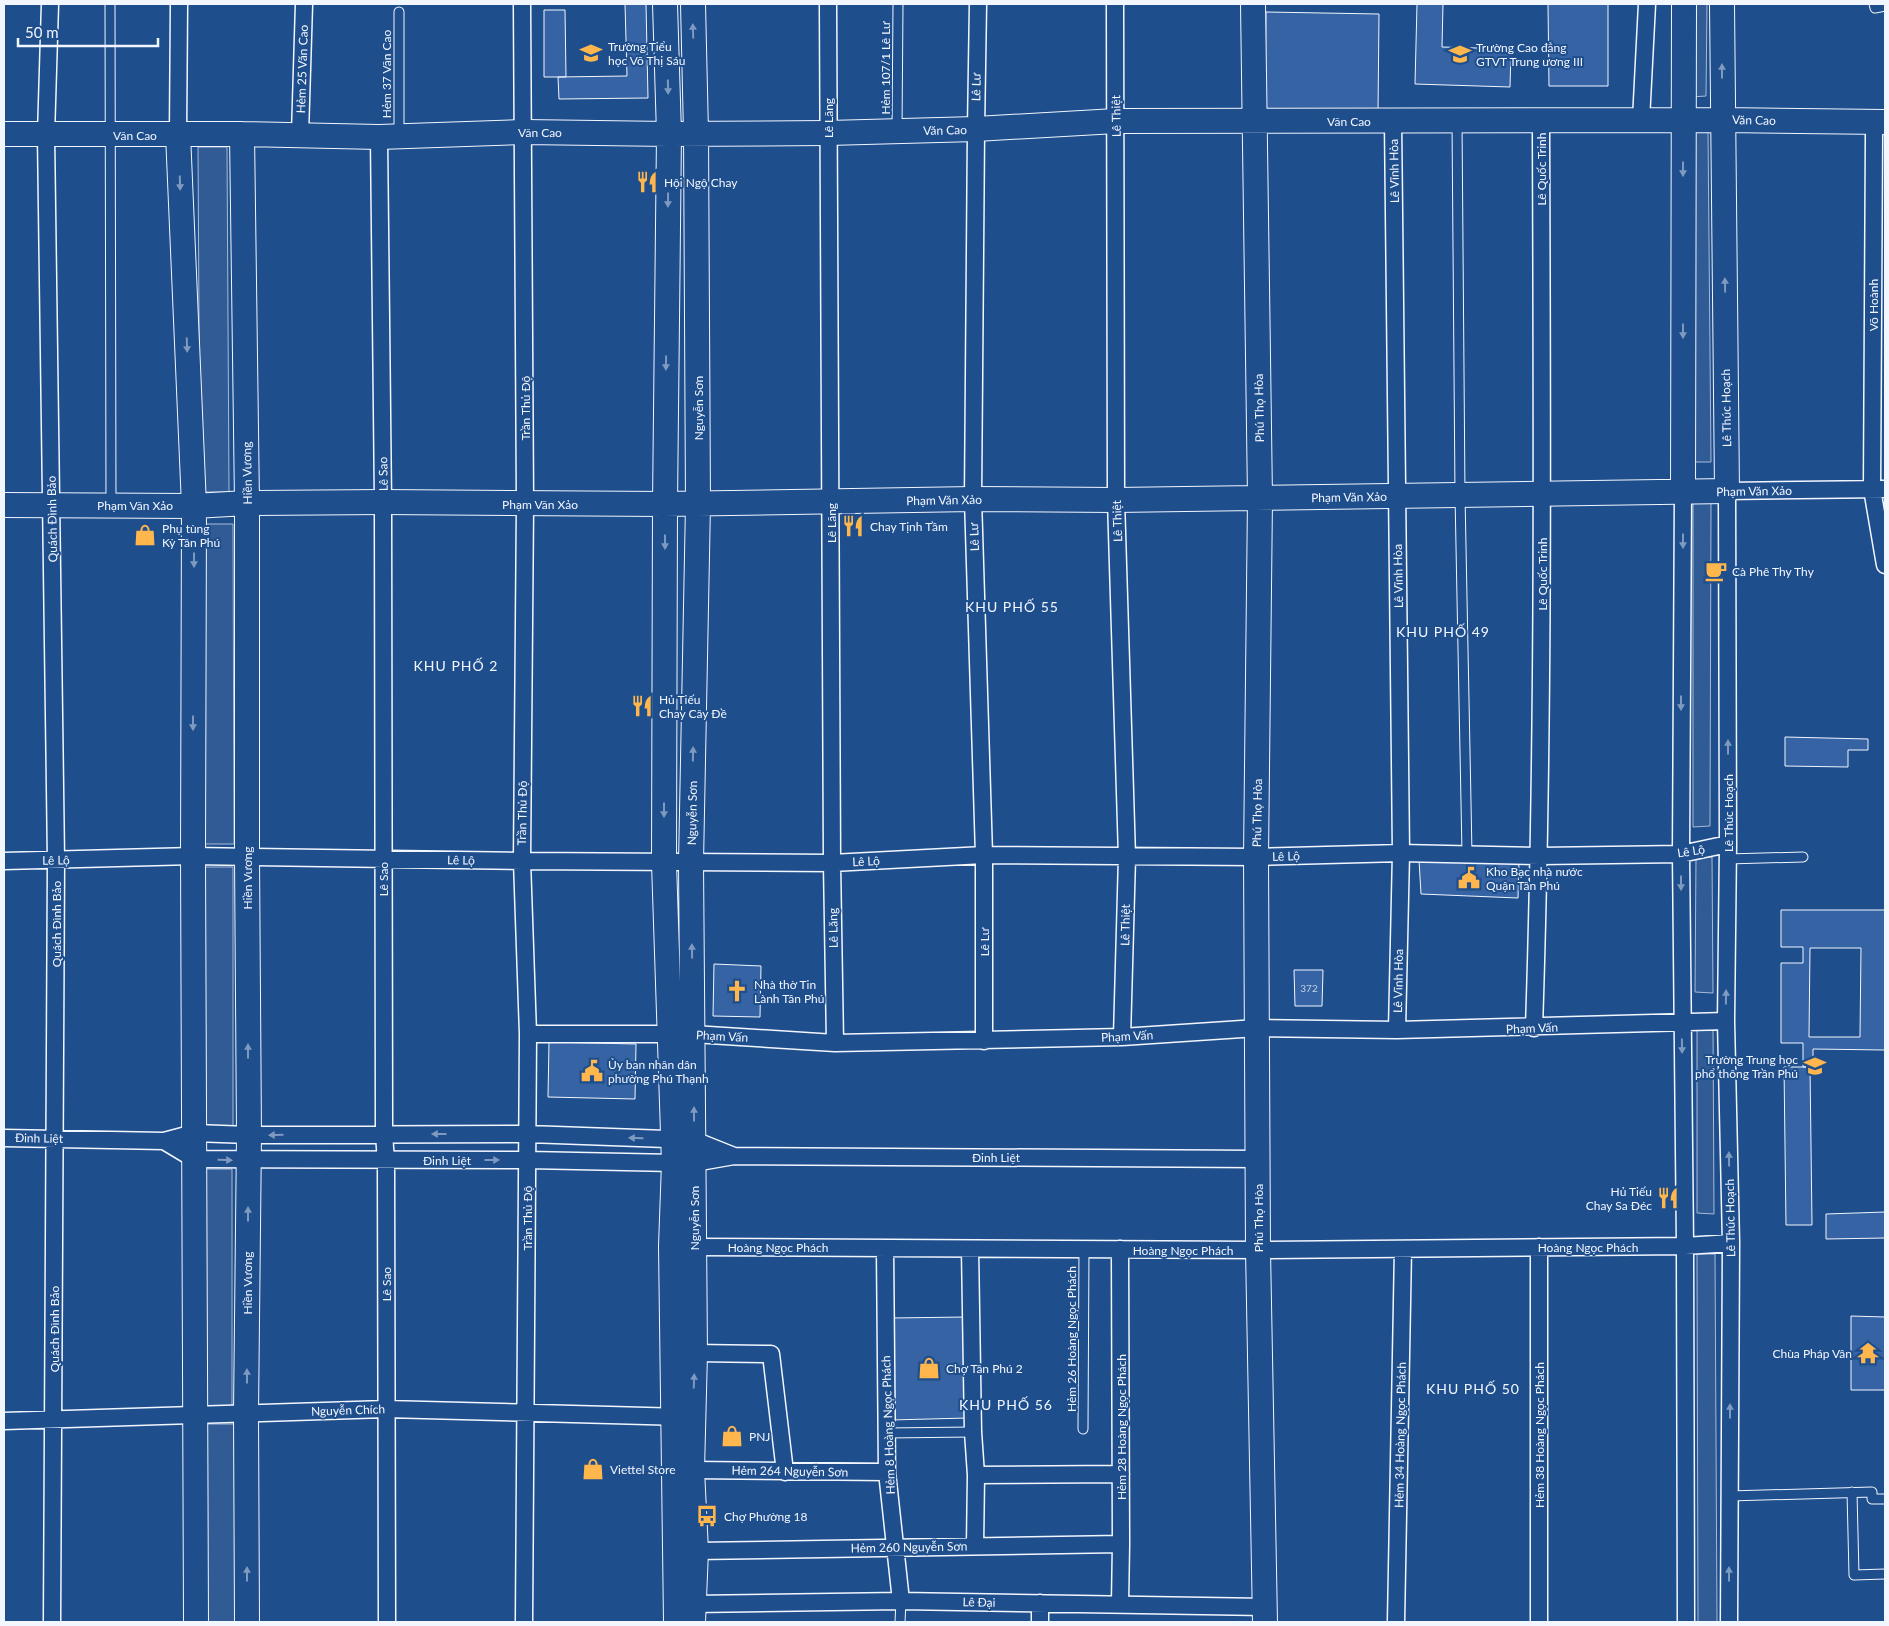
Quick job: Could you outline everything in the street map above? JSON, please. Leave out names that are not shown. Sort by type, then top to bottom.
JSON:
[{"type":"street","name":"Quách Đình Bảo","points":[[50,4],[46,135],[56,860],[52,1622]]},
{"type":"street","points":[[179,4],[178,134],[194,506],[194,1415],[196,1622]]},
{"type":"street","name":"Hẻm 25 Văn Cao","points":[[300,134],[304,4]]},
{"type":"street","name":"Trần Thủ Độ","points":[[522,4],[525,504],[522,861],[528,1034],[524,1622]]},
{"type":"street","name":"Nguyễn Sơn","points":[[666,4],[669,134],[664,863],[670,1035],[694,1247],[695,1354],[683,1417],[692,1470],[696,1551],[693,1613]]},
{"type":"street","name":"Nguyễn Sơn","points":[[676,1622],[683,1417],[672,1246],[684,1151],[693,1034],[691,863],[698,504],[696,132],[692,4]]},
{"type":"street","name":"Lê Lăng","points":[[828,4],[832,863],[835,1043]]},
{"type":"street","name":"Lê Lư","points":[[978,4],[973,499],[984,855],[984,1040]]},
{"type":"street","name":"Lê Thiệt","points":[[1115,4],[1116,500],[1127,857],[1122,1037]]},
{"type":"street","name":"Phú Thọ Hòa","points":[[1253,4],[1260,498],[1256,857],[1258,1250],[1265,1614]]},
{"type":"street","points":[[1642,120],[1647,4]]},
{"type":"street","points":[[1684,4],[1680,854],[1685,1246],[1686,1622]]},
{"type":"street","name":"Lê Thúc Hoạch","points":[[1722,4],[1727,491],[1728,852],[1726,1021],[1731,1243],[1729,1622]]},
{"type":"street","name":"Lê Quốc Trinh","points":[[1534,1028],[1540,856],[1543,494],[1541,128],[1543,120]]},
{"type":"street","name":"Văn Cao","points":[[4,134],[300,134],[389,136],[524,132],[669,134],[696,132],[828,133],[976,129],[1116,122],[1254,121],[1723,120],[1881,122]]},
{"type":"street","name":"Lê Vĩnh Hòa","points":[[1393,121],[1401,853],[1397,1030]]},
{"type":"street","name":"Võ Hoành","points":[[1881,122],[1874,145],[1879,489],[1885,565]]},
{"type":"street","name":"Hiền Vương","points":[[242,134],[247,503],[249,1135],[246,1413],[247,1622]]},
{"type":"street","name":"Lê Sao","points":[[387,1622],[383,502],[389,136]]},
{"type":"street","name":"Phạm Văn Xảo","points":[[4,505],[194,506],[247,503],[383,502],[698,504],[973,499],[1116,500],[1879,489]]},
{"type":"street","name":"Lê Lộ","points":[[4,861],[193,856],[664,863],[832,863],[984,855],[1256,857],[1401,853],[1540,856],[1728,852]]},
{"type":"street","name":"Phạm Vấn","points":[[528,1034],[693,1034],[835,1043],[1122,1037],[1257,1028],[1397,1030],[1534,1028],[1726,1021]]},
{"type":"street","name":"Đinh Liệt","points":[[4,1138],[164,1141],[194,1133],[249,1135],[528,1134],[734,1156],[1258,1159]]},
{"type":"street","name":"Đinh Liệt","points":[[164,1141],[194,1159],[248,1161],[528,1160],[684,1151],[734,1156]]},
{"type":"street","name":"Hoàng Ngọc Phách","points":[[694,1247],[1258,1250],[1685,1246],[1731,1243]]},
{"type":"street","name":"Hẻm 38 Hoàng Ngọc Phách","points":[[1539,1247],[1539,1622]]},
{"type":"street","name":"Hẻm 8 Hoàng Ngọc Phách","points":[[885,1248],[887,1472],[901,1601]]},
{"type":"street","points":[[970,1249],[973,1432],[976,1475],[975,1546]]},
{"type":"street","name":"Hẻm 28 Hoàng Ngọc Phách","points":[[1120,1249],[1120,1604]]},
{"type":"street","name":"Hẻm 34 Hoàng Ngọc Phách","points":[[1396,1622],[1403,1249]]},
{"type":"street","points":[[695,1354],[771,1354],[785,1472]]},
{"type":"street","name":"Nguyễn Chích","points":[[4,1420],[386,1409],[683,1417]]},
{"type":"street","name":"Hẻm 264 Nguyễn Sơn","points":[[692,1470],[887,1472]]},
{"type":"street","points":[[976,1475],[1121,1474]]},
{"type":"street","name":"Hẻm 260 Nguyễn Sơn","points":[[696,1551],[1121,1544]]},
{"type":"street","name":"Lê Đại","points":[[693,1613],[901,1601],[1120,1604],[1265,1614]]},
{"type":"street","points":[[1040,1603],[1040,1622]]},
{"type":"lane","points":[[110,4],[111,505]]},
{"type":"lane","name":"Hẻm 107/1 Lê Lư","points":[[897,131],[898,4]]},
{"type":"lane","points":[[1874,4],[1875,8],[1885,6]]},
{"type":"lane","name":"Hẻm 37 Văn Cao","points":[[389,136],[399,12]]},
{"type":"lane","points":[[1457,121],[1460,495],[1467,854]]},
{"type":"lane","points":[[1728,852],[1803,857]]},
{"type":"lane","name":"Hẻm 26 Hoàng Ngọc Phách","points":[[1083,1429],[1084,1249]]},
{"type":"lane","points":[[886,1433],[973,1432]]},
{"type":"lane","points":[[1852,1492],[1854,1575],[1885,1574]]},
{"type":"lane","points":[[1729,1496],[1872,1492],[1872,1499],[1885,1499]]},
{"type":"lane","points":[[900,1622],[901,1601]]},
{"type":"shaded area","points":[[1693,4],[1707,4],[1706,96],[1691,97]]},
{"type":"shaded area","points":[[1708,131],[1711,462],[1692,462],[1693,132]]},
{"type":"shaded area","points":[[198,147],[227,147],[229,492],[200,492]]},
{"type":"shaded area","points":[[1693,503],[1711,503],[1710,826],[1693,827]]},
{"type":"shaded area","points":[[202,524],[233,524],[234,844],[203,844]]},
{"type":"shaded area","points":[[1696,857],[1712,857],[1713,993],[1695,992]]},
{"type":"shaded area","points":[[203,867],[233,867],[233,1130],[203,1130]]},
{"type":"shaded area","points":[[1697,1026],[1713,1026],[1714,1214],[1697,1213]]},
{"type":"shaded area","points":[[201,1169],[232,1169],[232,1407],[201,1407]]},
{"type":"shaded area","points":[[1697,1254],[1715,1254],[1717,1622],[1698,1622]]},
{"type":"shaded area","points":[[205,1424],[235,1424],[236,1622],[206,1622]]},
{"type":"building","points":[[625,4],[646,4],[648,98],[559,99],[558,77],[627,76]]},
{"type":"building","points":[[1417,4],[1443,4],[1442,47],[1511,49],[1510,87],[1415,84]]},
{"type":"building","points":[[1548,4],[1608,4],[1608,86],[1549,86]]},
{"type":"building","points":[[544,10],[565,10],[566,77],[544,77]]},
{"type":"building","points":[[1266,12],[1379,14],[1378,113],[1265,111]]},
{"type":"building","points":[[1785,737],[1868,739],[1868,750],[1848,750],[1848,767],[1785,766]]},
{"type":"building","name":"Kho Bạc nhà nước Quận Tân Phú","points":[[1419,860],[1519,862],[1518,898],[1421,894]]},
{"type":"building","points":[[1781,910],[1885,910],[1885,1050],[1813,1049],[1813,1067],[1803,1067],[1803,1043],[1781,1043],[1781,963],[1803,963],[1803,947],[1781,947]],"holes":[[[1810,948],[1861,948],[1860,1037],[1809,1037]]]},
{"type":"building","name":"Nhà thờ Tin Lành Tân Phú","points":[[714,964],[761,966],[760,1017],[713,1016]]},
{"type":"building","points":[[1294,970],[1323,970],[1322,1006],[1295,1006]]},
{"type":"building","name":"Ủy ban nhân dân phường Phú Thạnh","points":[[549,1042],[636,1044],[635,1099],[548,1097]]},
{"type":"building","points":[[1784,1067],[1810,1067],[1812,1225],[1786,1225]]},
{"type":"building","points":[[1885,1212],[1885,1238],[1826,1239],[1826,1214]]},
{"type":"building","name":"Chùa Pháp Vân","points":[[1851,1316],[1885,1317],[1885,1390],[1851,1390]]},
{"type":"building","name":"Chợ Tân Phú 2","points":[[966,1317],[967,1418],[891,1420],[891,1318]]},
{"type":"place","name":"Trường Tiểu học Võ Thị Sáu","points":[[591,53]]},
{"type":"place","name":"Trường Cao đẳng GTVT Trung ương III","points":[[1460,54]]},
{"type":"place","name":"Hội Ngộ Chay","points":[[647,182]]},
{"type":"place","name":"Chay Tịnh Tầm","points":[[853,526]]},
{"type":"place","name":"Phụ tùng Kỳ Tân Phú","points":[[145,535]]},
{"type":"place","name":"Cà Phê Thy Thy","points":[[1716,571]]},
{"type":"place","name":"Hủ Tiếu Chay Cây Đề","points":[[642,706]]},
{"type":"place","name":"Kho Bạc nhà nước Quận Tân Phú","points":[[1469,878]]},
{"type":"place","name":"Nhà thờ Tin Lành Tân Phú","points":[[737,991]]},
{"type":"place","name":"Trường Trung học phổ thông Trần Phú","points":[[1815,1066]]},
{"type":"place","name":"Ủy ban nhân dân phường Phú Thạnh","points":[[592,1071]]},
{"type":"place","name":"Hủ Tiếu Chay Sa Đéc","points":[[1668,1198]]},
{"type":"place","name":"Chùa Pháp Vân","points":[[1868,1353]]},
{"type":"place","name":"Chợ Tân Phú 2","points":[[929,1368]]},
{"type":"place","name":"PNJ","points":[[732,1436]]},
{"type":"place","name":"Viettel Store","points":[[593,1469]]},
{"type":"place","name":"Chợ Phường 18","points":[[707,1516]]},
{"type":"district","name":"KHU PHỐ 55","points":[[1012,606]]},
{"type":"district","name":"KHU PHỐ 49","points":[[1443,631]]},
{"type":"district","name":"KHU PHỐ 2","points":[[456,665]]},
{"type":"district","name":"KHU PHỐ 50","points":[[1473,1388]]},
{"type":"district","name":"KHU PHỐ 56","points":[[1006,1404]]}]
